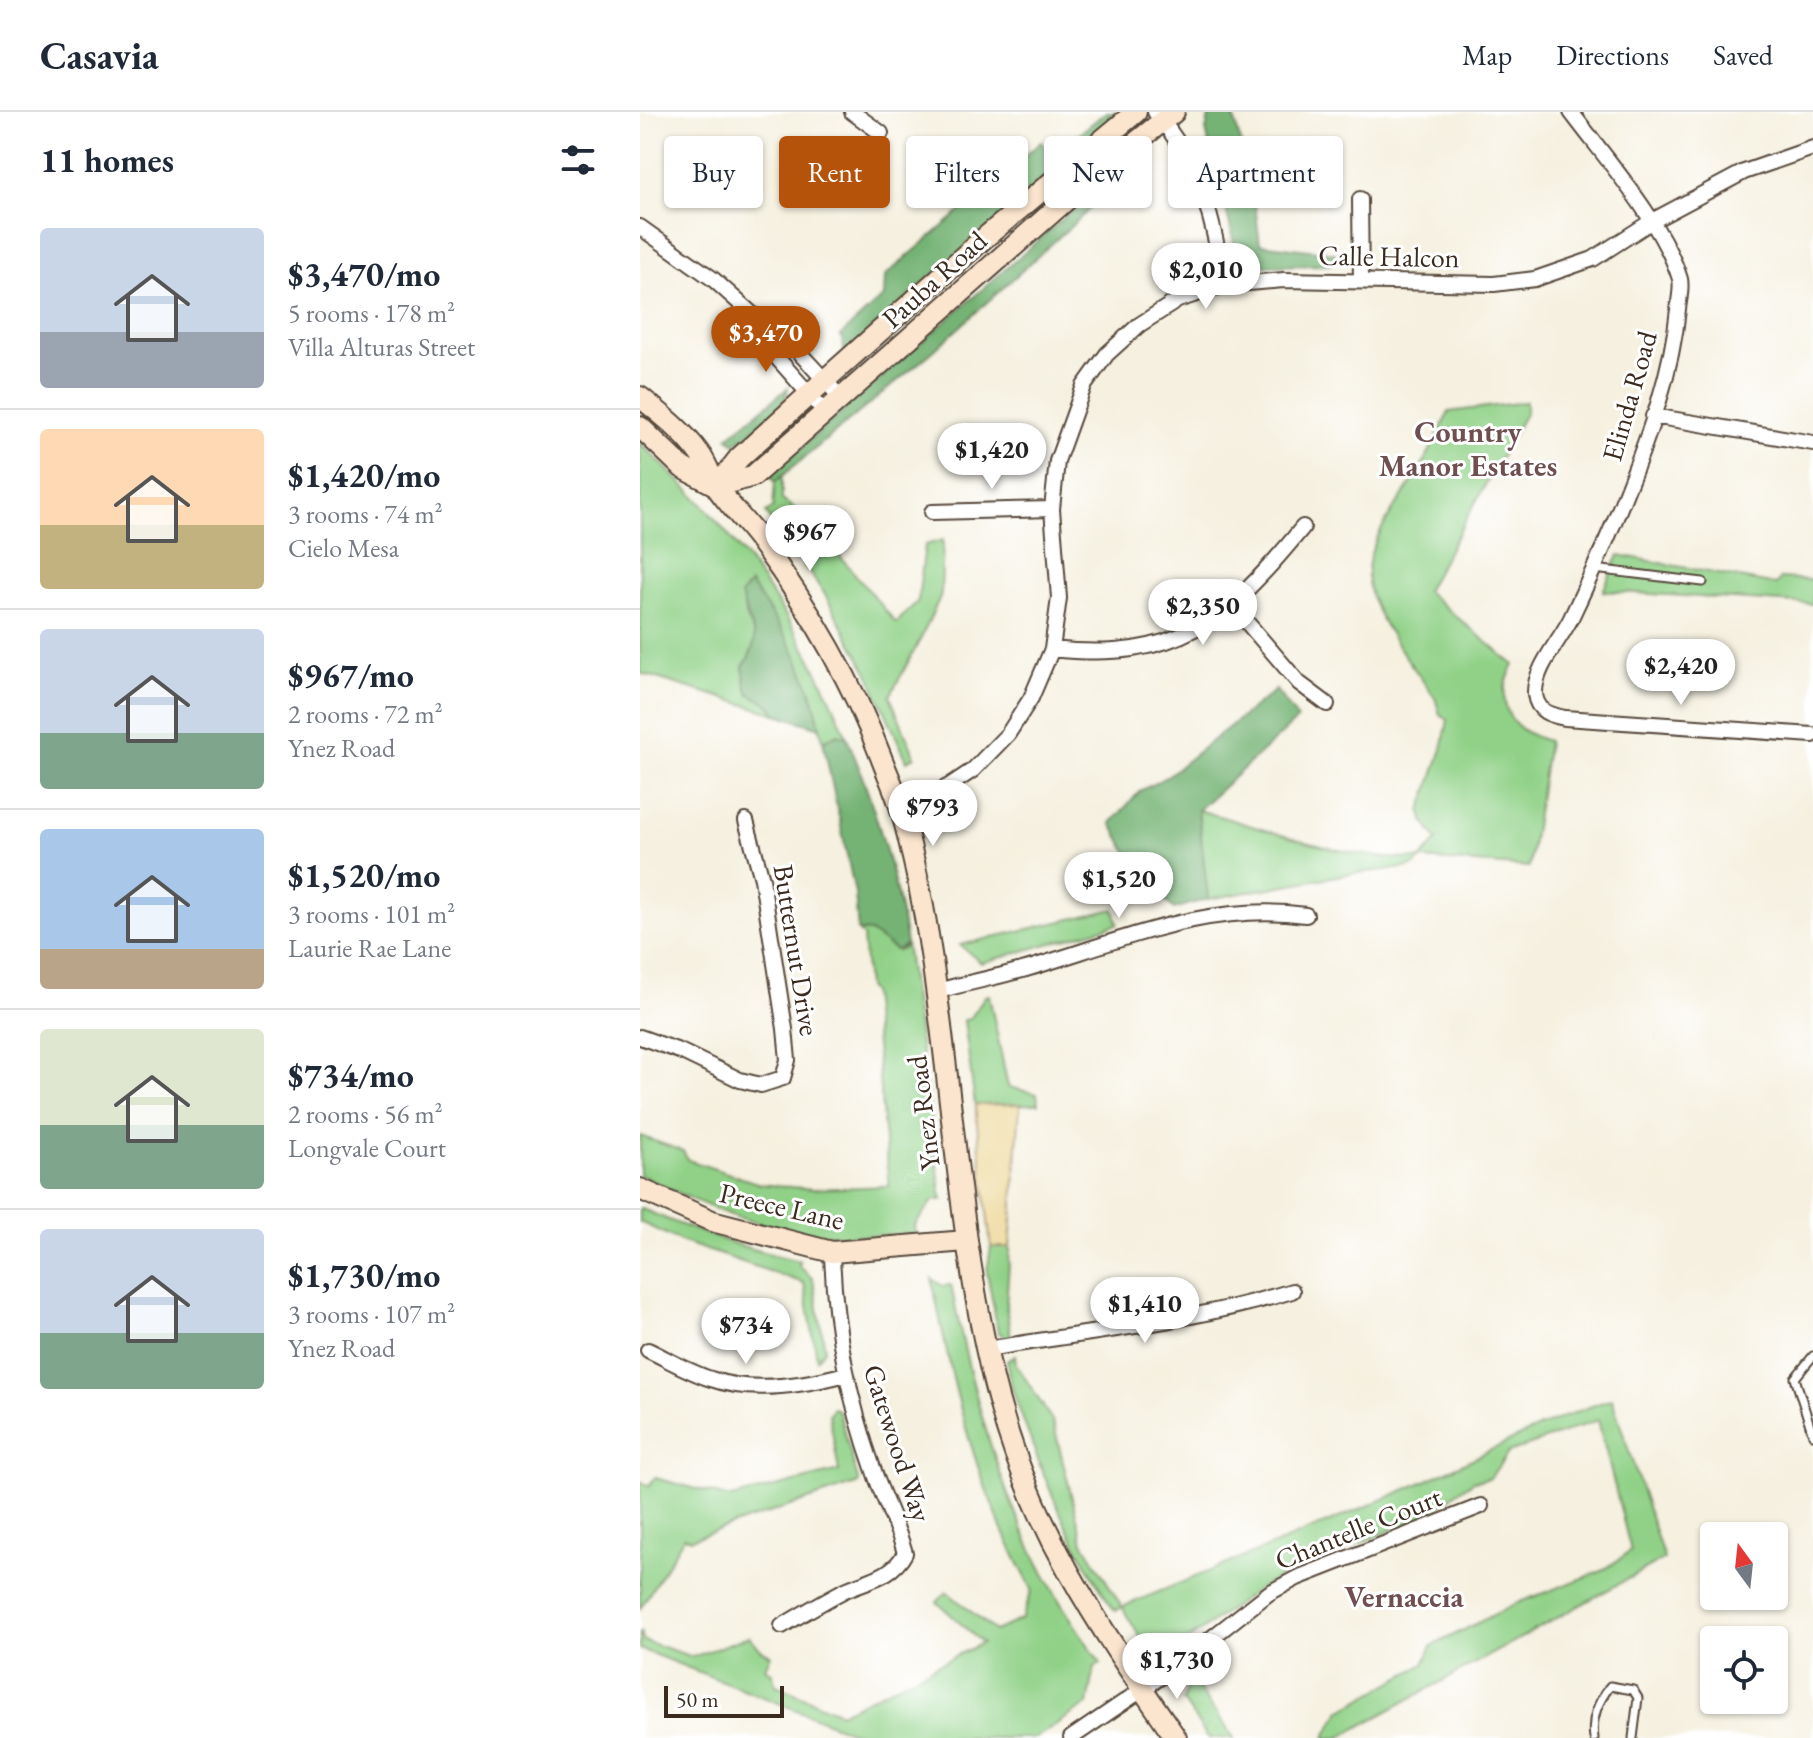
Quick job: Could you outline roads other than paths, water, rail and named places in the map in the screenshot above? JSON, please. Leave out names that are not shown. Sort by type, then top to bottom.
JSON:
[{"type":"main road","name":"Pauba Road","points":[[717,486],[739,458],[809,394],[1004,221],[1136,112]]},
{"type":"main road","name":"Pauba Road","points":[[717,486],[753,476],[1164,115]]},
{"type":"main road","name":"Ynez Road","points":[[640,397],[699,453],[717,486],[783,572],[837,661],[869,724],[901,809],[922,897],[937,991],[966,1241],[986,1349],[1016,1457],[1037,1514],[1065,1568],[1176,1738]]},
{"type":"main road","name":"Ynez Road","points":[[640,427],[683,468],[717,486]]},
{"type":"main road","name":"Preece Lane","points":[[640,1189],[712,1221],[832,1252],[966,1241]]},
{"type":"street","points":[[852,112],[881,133]]},
{"type":"street","name":"Elinda Road","points":[[1571,112],[1652,221],[1681,282],[1674,345],[1653,416],[1628,489],[1593,569],[1569,622],[1539,675],[1535,692],[1538,707],[1547,714],[1565,718],[1813,735]]},
{"type":"street","points":[[1164,115],[1187,154],[1207,200],[1225,285]]},
{"type":"street","name":"Calle Halcon","points":[[901,809],[949,786],[973,770],[1008,734],[1031,698],[1052,649],[1059,598],[1052,509],[1057,461],[1084,386],[1107,354],[1139,325],[1178,300],[1225,285],[1284,280],[1494,284],[1535,279],[1593,259],[1652,221],[1744,172],[1813,148]]},
{"type":"street","points":[[1360,199],[1361,281]]},
{"type":"street","points":[[640,227],[713,279],[752,314],[771,322],[841,398]]},
{"type":"street","points":[[752,314],[755,333],[825,412]]},
{"type":"street","points":[[1653,416],[1813,443]]},
{"type":"street","points":[[932,512],[1052,509]]},
{"type":"street","points":[[1052,649],[1116,651],[1149,646],[1188,634],[1232,605],[1303,527]]},
{"type":"street","points":[[1232,605],[1299,683],[1327,704]]},
{"type":"street","name":"Butternut Drive","points":[[640,1037],[682,1052],[740,1080],[761,1085],[783,1078],[788,1060],[785,1029],[762,879],[746,821]]},
{"type":"street","points":[[937,991],[1214,914],[1258,910],[1306,915]]},
{"type":"street","name":"Gatewood Way","points":[[782,1626],[845,1590],[877,1578],[898,1565],[905,1553],[861,1433],[846,1374],[835,1304],[832,1252]]},
{"type":"street","points":[[986,1349],[1160,1324],[1243,1306],[1292,1291]]},
{"type":"street","points":[[648,1350],[713,1380],[746,1385],[786,1385],[846,1374]]},
{"type":"street","name":"Chantelle Court","points":[[1071,1738],[1143,1689],[1269,1593],[1297,1578],[1481,1506]]},
{"type":"lane","points":[[1593,569],[1703,582]]},
{"type":"lane","points":[[1813,1356],[1795,1378],[1813,1435]]},
{"type":"lane","points":[[1594,1738],[1592,1725],[1600,1700],[1610,1686],[1633,1690],[1638,1698],[1633,1738]]},
{"type":"district","name":"Country Manor Estates","points":[[1468,448]]},
{"type":"district","name":"Vernaccia","points":[[1404,1596]]}]
